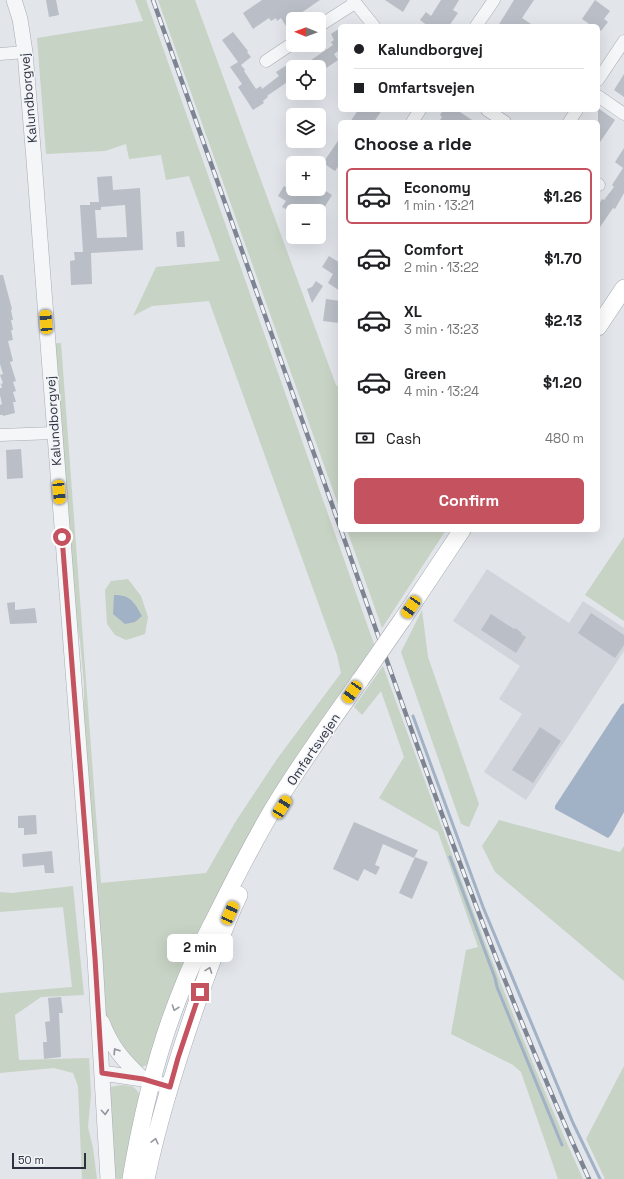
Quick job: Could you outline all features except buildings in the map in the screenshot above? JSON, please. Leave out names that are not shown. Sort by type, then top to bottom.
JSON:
[{"type":"main road","points":[[600,324],[622,294]]},
{"type":"main road","name":"Omfartsvejen","points":[[147,1080],[162,1046],[184,984],[241,865],[276,804],[461,532]]},
{"type":"main road","name":"Omfartsvejen","points":[[170,1087],[188,1029],[218,945],[230,913],[257,854],[282,807],[361,679]]},
{"type":"main road","points":[[132,1179],[147,1080]]},
{"type":"main road","points":[[146,1179],[170,1087]]},
{"type":"street","name":"Kalundborgvej","points":[[14,0],[20,19],[25,52],[98,1011],[108,1179]]},
{"type":"street","points":[[477,24],[494,0]]},
{"type":"street","points":[[326,21],[354,1],[372,24]]},
{"type":"street","points":[[600,77],[624,41]]},
{"type":"street","points":[[266,62],[286,48]]},
{"type":"street","points":[[0,54],[25,52]]},
{"type":"street","points":[[600,97],[624,114]]},
{"type":"street","points":[[490,112],[502,120]]},
{"type":"street","points":[[0,436],[54,433]]},
{"type":"street","points":[[98,1011],[114,1048],[127,1065],[147,1080]]},
{"type":"street","points":[[102,1073],[147,1080],[170,1087]]},
{"type":"shaded area","points":[[487,569],[569,623],[583,601],[624,628],[624,651],[526,800],[484,772],[522,714],[499,699],[520,666],[453,621]]},
{"type":"green space","points":[[135,0],[146,0],[374,644],[251,830],[215,899],[195,943],[151,1063],[142,1067],[135,1063],[110,1031],[106,1015],[84,737],[84,685],[80,640],[73,606],[53,343],[61,343],[101,883],[206,873],[236,821],[277,759],[341,673],[337,655],[209,301],[152,306],[133,316],[156,267],[220,261],[189,176],[166,180],[161,155],[129,159],[126,144],[105,151],[46,154],[37,38],[143,21]]},
{"type":"green space","points":[[158,0],[195,0],[336,385],[338,386],[338,504]]},
{"type":"green space","points":[[348,532],[445,532],[382,628]]},
{"type":"green space","points":[[624,537],[624,621],[585,595]]},
{"type":"green space","points":[[128,579],[141,596],[148,617],[145,634],[126,640],[115,635],[107,624],[105,590],[111,581]]},
{"type":"green space","points":[[422,610],[428,657],[479,804],[469,827],[461,824],[401,652]]},
{"type":"green space","points":[[383,666],[503,989],[555,1116],[583,1179],[558,1179],[521,1072],[513,1065],[451,1034],[466,950],[478,947],[438,832],[379,798],[404,757],[381,691],[362,715],[354,707]]},
{"type":"green space","points":[[499,820],[620,852],[624,846],[624,981],[495,872],[482,846]]},
{"type":"green space","points":[[73,886],[84,995],[41,997],[15,1015],[19,1060],[89,1058],[91,1094],[88,1127],[93,1148],[97,1179],[82,1179],[78,1086],[73,1073],[54,1068],[0,1073],[0,993],[72,987],[63,907],[0,912],[0,892],[12,893]]},
{"type":"green space","points":[[624,1066],[624,1179],[605,1179],[586,1139]]},
{"type":"green space","points":[[121,1085],[134,1087],[141,1097],[124,1179],[111,1179],[106,1096],[111,1087]]},
{"type":"water","points":[[114,595],[124,596],[131,600],[142,616],[135,622],[125,624],[113,614]]},
{"type":"water","points":[[624,703],[624,812],[608,838],[555,809],[555,806],[621,705]]},
{"type":"waterway","points":[[413,716],[483,907],[573,1123],[600,1179]]},
{"type":"waterway","points":[[450,857],[497,987],[562,1145]]},
{"type":"railway","points":[[153,0],[338,521]]},
{"type":"railway","points":[[342,532],[458,858],[554,1100],[589,1179]]},
{"type":"route","points":[[62,537],[95,958],[102,1073],[143,1079],[170,1087],[200,992]]}]
